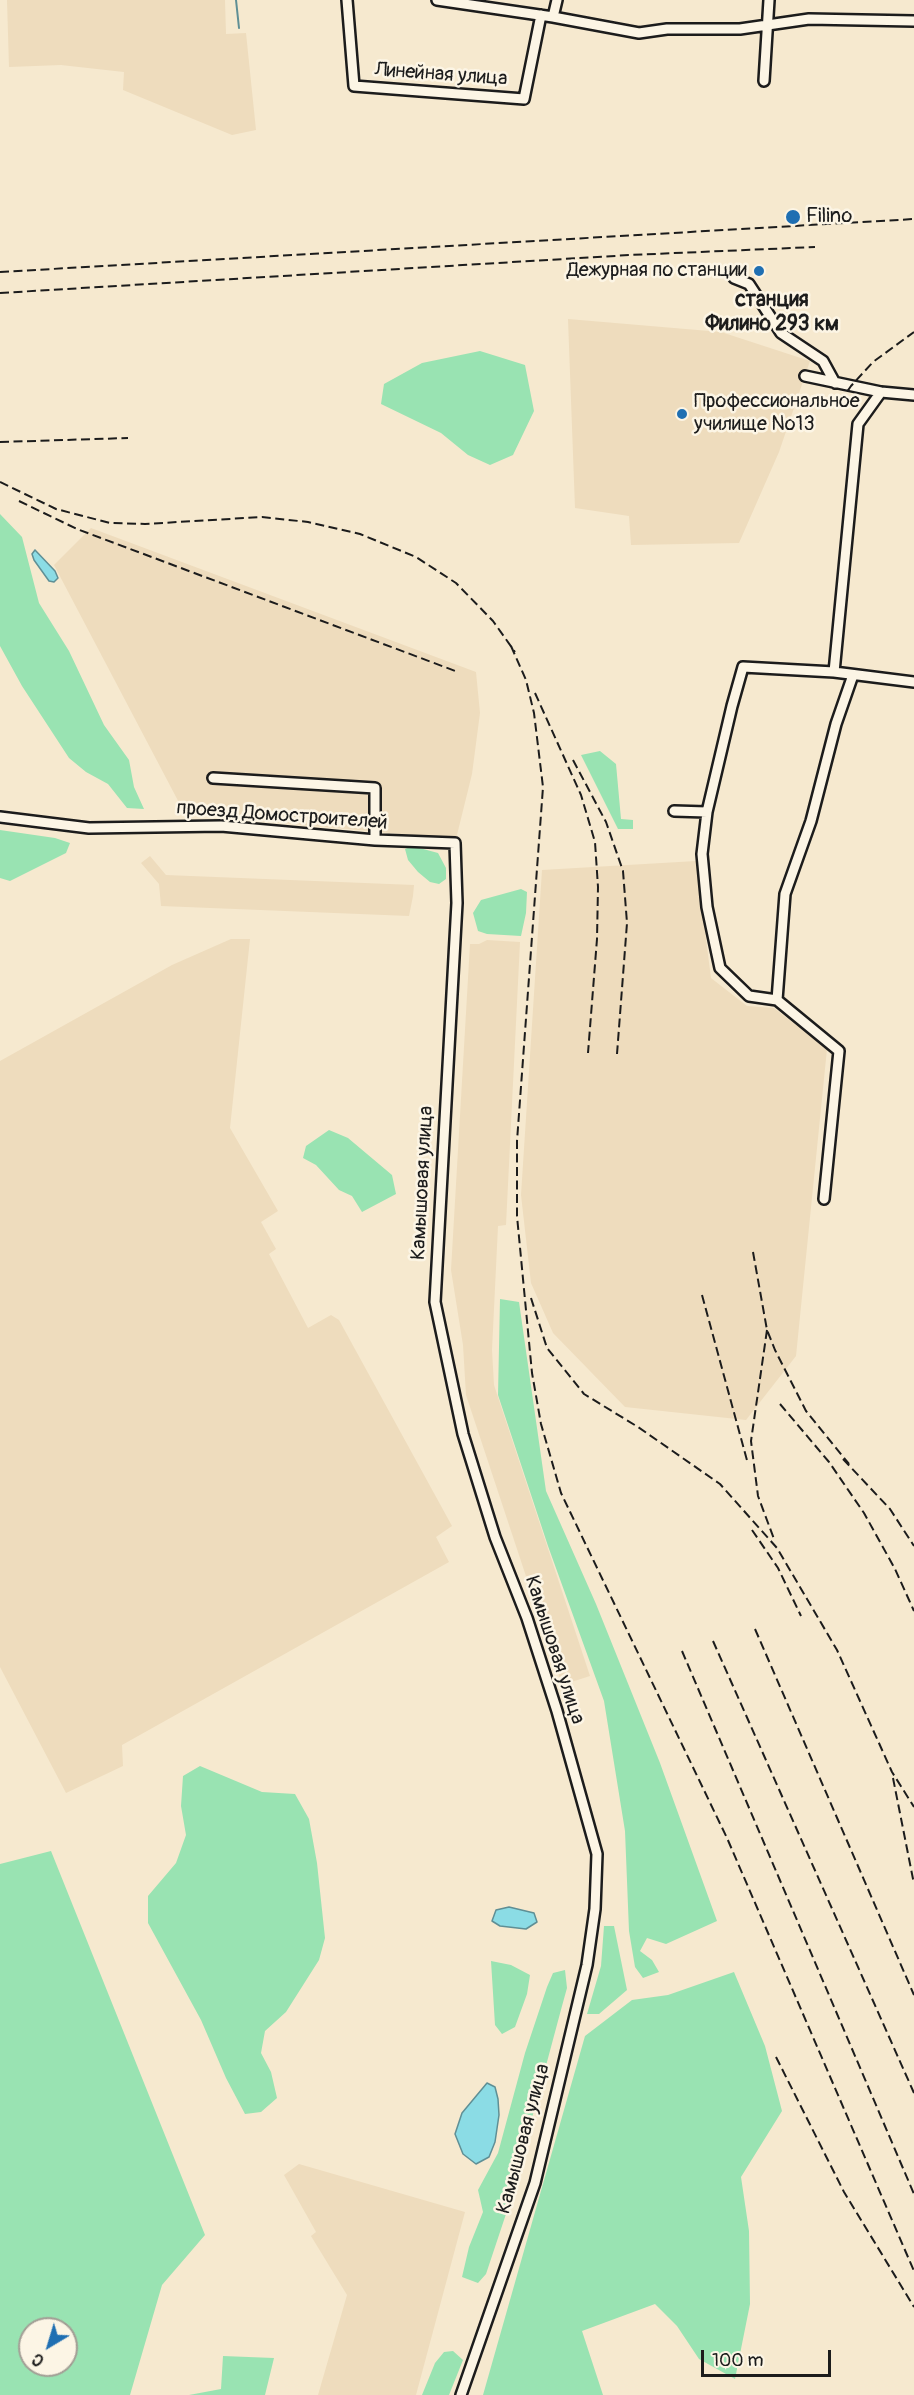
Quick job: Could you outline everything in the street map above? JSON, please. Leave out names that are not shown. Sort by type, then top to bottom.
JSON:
[{"type":"street","name":"Линейная улица","points":[[346,0],[354,86],[524,99],[541,15]]},
{"type":"street","points":[[437,0],[541,15],[639,33],[668,29],[718,30],[825,18],[914,21]]},
{"type":"street","points":[[553,17],[556,0]]},
{"type":"street","points":[[764,81],[766,24],[770,0]]},
{"type":"street","points":[[734,278],[749,284],[781,333],[824,361],[836,383]]},
{"type":"street","points":[[805,376],[881,392],[914,395]]},
{"type":"street","points":[[834,672],[858,424],[881,392]]},
{"type":"street","points":[[824,1199],[839,1051],[777,1000],[749,996],[720,968],[707,907],[702,854],[707,812],[743,667],[834,672],[914,681]]},
{"type":"street","points":[[777,1000],[785,894],[811,821],[836,724],[853,675]]},
{"type":"street","points":[[213,778],[375,788],[375,840]]},
{"type":"street","points":[[674,811],[707,812]]},
{"type":"street","name":"проезд Домостроителей","points":[[0,817],[89,828],[221,826],[375,840],[455,843]]},
{"type":"street","name":"Камышовая улица","points":[[455,843],[457,903],[435,1302],[463,1434],[495,1537],[527,1618],[557,1711],[597,1854],[595,1909],[587,1965],[535,2183],[461,2395]]},
{"type":"shaded area","points":[[7,0],[225,0],[226,34],[246,33],[256,130],[232,135],[123,90],[124,72],[61,65],[9,67]]},
{"type":"shaded area","name":"Профессиональное училище №13","points":[[568,319],[721,332],[810,361],[779,452],[739,543],[631,545],[629,516],[575,508]]},
{"type":"shaded area","points":[[91,528],[476,672],[480,713],[472,774],[456,839],[185,814],[54,565]]},
{"type":"shaded area","points":[[150,856],[166,875],[414,885],[413,896],[409,916],[161,906],[159,884],[141,863]]},
{"type":"shaded area","points":[[696,861],[711,978],[747,1006],[774,1008],[827,1049],[796,1356],[746,1420],[625,1407],[553,1333],[531,1283],[521,1195],[542,870]]},
{"type":"shaded area","points":[[231,939],[250,939],[230,1128],[278,1211],[261,1222],[276,1249],[269,1254],[308,1328],[331,1315],[339,1320],[452,1526],[436,1537],[449,1562],[122,1745],[123,1766],[66,1793],[0,1667],[0,1061],[172,965]]},
{"type":"shaded area","points":[[487,940],[520,942],[506,1225],[498,1226],[492,1350],[494,1385],[590,1676],[562,1685],[466,1395],[463,1345],[451,1270],[470,944],[479,944]]},
{"type":"shaded area","points":[[299,2164],[465,2212],[416,2395],[318,2395],[347,2295],[311,2236],[316,2232],[284,2175]]},
{"type":"green space","points":[[480,351],[525,365],[534,411],[513,455],[490,465],[468,455],[441,433],[381,404],[384,384],[422,363]]},
{"type":"green space","points":[[0,514],[22,537],[39,603],[69,651],[104,725],[129,760],[134,787],[144,809],[127,808],[108,784],[86,772],[69,758],[22,686],[0,646]]},
{"type":"green space","points":[[600,751],[616,764],[621,819],[633,820],[633,829],[618,829],[581,755]]},
{"type":"green space","points":[[0,830],[55,838],[70,843],[66,853],[10,881],[0,878]]},
{"type":"green space","points":[[412,846],[438,853],[446,868],[446,879],[439,884],[430,882],[418,872],[408,860],[405,849]]},
{"type":"green space","points":[[521,889],[527,892],[526,913],[521,936],[487,934],[478,931],[473,913],[481,900]]},
{"type":"green space","points":[[329,1130],[348,1138],[392,1175],[396,1194],[362,1212],[352,1196],[339,1190],[316,1165],[303,1158],[306,1146]]},
{"type":"green space","points":[[500,1299],[519,1302],[546,1491],[596,1604],[660,1763],[717,1921],[666,1944],[647,1938],[640,1951],[652,1960],[659,1972],[643,1978],[635,1967],[629,1931],[625,1831],[604,1701],[548,1546],[498,1395]]},
{"type":"green space","points":[[200,1766],[262,1792],[295,1794],[309,1819],[317,1863],[325,1938],[319,1960],[286,2012],[265,2031],[261,2053],[271,2072],[277,2098],[261,2112],[245,2114],[226,2078],[201,2020],[148,1923],[148,1896],[176,1863],[186,1835],[181,1806],[183,1776]]},
{"type":"green space","points":[[51,1851],[205,2235],[162,2285],[130,2395],[0,2395],[0,1864]]},
{"type":"green space","points":[[604,1926],[614,1926],[627,1990],[599,2014],[587,2014],[601,1966]]},
{"type":"green space","points":[[491,1961],[511,1965],[530,1975],[527,1994],[515,2027],[502,2034],[495,2025]]},
{"type":"green space","points":[[565,1970],[567,1988],[507,2211],[486,2274],[478,2283],[462,2277],[469,2247],[483,2212],[478,2190],[498,2153],[525,2053],[547,1987],[553,1973]]},
{"type":"green space","points":[[734,1972],[765,2046],[782,2111],[741,2177],[749,2231],[750,2304],[735,2379],[699,2359],[677,2326],[655,2304],[582,2331],[603,2395],[483,2395],[585,2036],[632,2000],[668,1995]]},
{"type":"green space","points":[[453,2351],[463,2360],[449,2395],[422,2395],[435,2363],[444,2352]]},
{"type":"green space","points":[[223,2356],[274,2358],[265,2395],[189,2395],[221,2389]]},
{"type":"water","points":[[35,550],[55,571],[58,578],[54,582],[49,581],[34,560],[32,554]]},
{"type":"water","points":[[509,1907],[534,1913],[537,1922],[526,1929],[500,1926],[492,1921],[496,1910]]},
{"type":"water","points":[[487,2083],[495,2087],[499,2115],[495,2142],[489,2157],[476,2164],[463,2154],[455,2134],[462,2113]]},
{"type":"waterway","points":[[236,0],[239,28]]},
{"type":"railway","points":[[0,272],[914,219]]},
{"type":"railway","points":[[0,293],[630,255],[815,247]]},
{"type":"railway","points":[[840,402],[873,362],[914,332]]},
{"type":"railway","points":[[0,442],[128,438]]},
{"type":"railway","points":[[0,482],[56,509],[110,523],[145,524],[262,517],[308,522],[360,534],[416,557],[456,583],[493,621],[515,652]]},
{"type":"railway","points":[[19,501],[77,529],[458,672]]},
{"type":"railway","points":[[511,646],[526,680],[534,713],[543,787],[517,1141],[517,1216],[532,1373],[541,1424],[561,1493],[727,1838],[914,2271]]},
{"type":"railway","points":[[535,693],[581,795],[595,842],[598,887],[597,939],[588,1053]]},
{"type":"railway","points":[[573,760],[606,822],[623,871],[627,923],[617,1054]]},
{"type":"railway","points":[[753,1252],[767,1330],[775,1350],[806,1411],[849,1464]]},
{"type":"railway","points":[[702,1295],[748,1464]]},
{"type":"railway","points":[[531,1298],[547,1348],[584,1394],[638,1427],[720,1484],[777,1548],[837,1650],[892,1772],[914,1807]]},
{"type":"railway","points":[[767,1330],[751,1441],[758,1496],[774,1539]]},
{"type":"railway","points":[[780,1404],[829,1462],[864,1513],[895,1569],[914,1611]]},
{"type":"railway","points":[[843,1459],[890,1509],[914,1546]]},
{"type":"railway","points":[[752,1530],[778,1568],[801,1616]]},
{"type":"railway","points":[[755,1629],[914,1995]]},
{"type":"railway","points":[[713,1641],[914,2093]]},
{"type":"railway","points":[[682,1651],[914,2194]]},
{"type":"railway","points":[[893,1778],[914,1884]]},
{"type":"railway","points":[[776,2057],[844,2192],[914,2307]]},
{"type":"place","name":"Filino","points":[[793,217]]},
{"type":"place","name":"Дежурная по станции","points":[[759,271]]},
{"type":"place","name":"Профессиональное училище №13","points":[[682,414]]},
{"type":"district","name":"станция Филино 293 км","points":[[772,313]]}]
